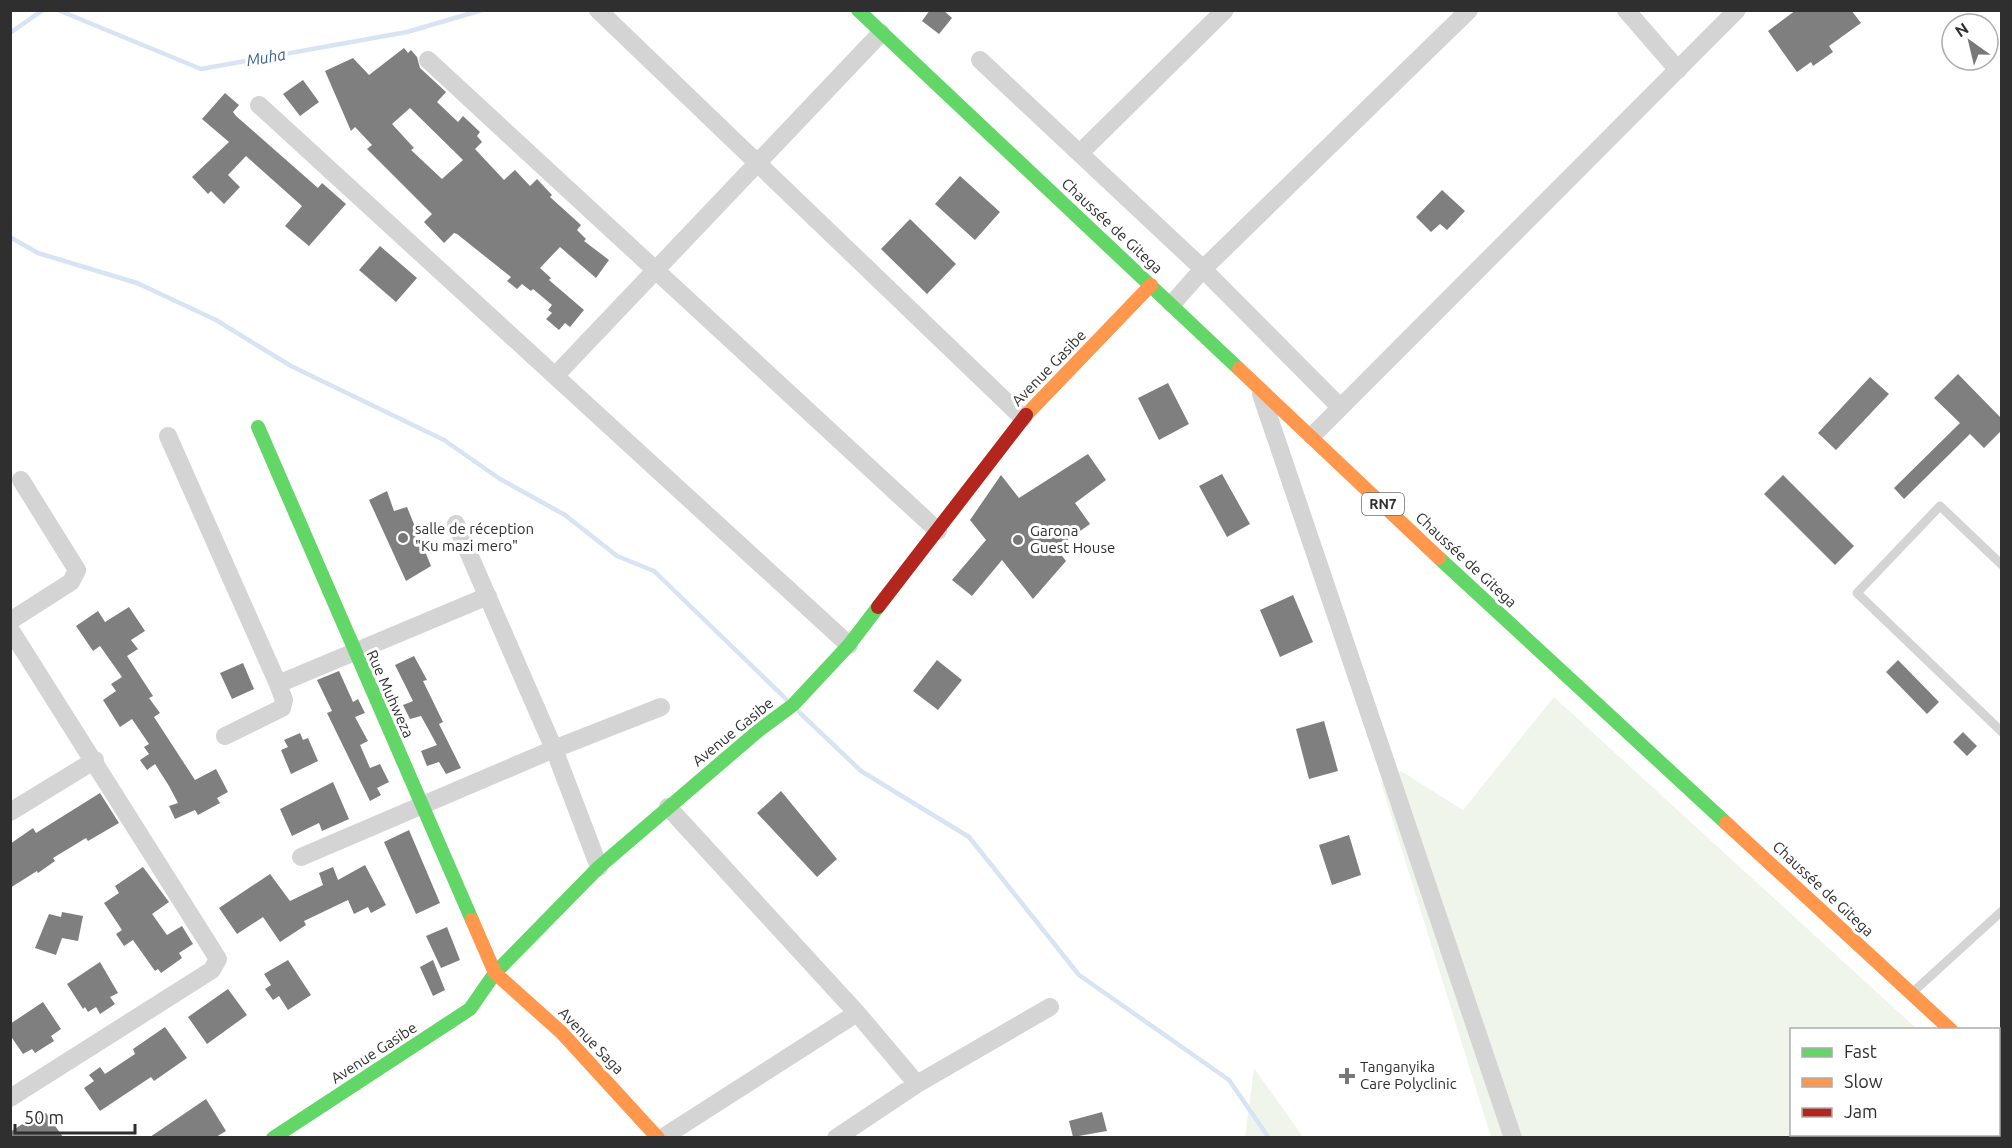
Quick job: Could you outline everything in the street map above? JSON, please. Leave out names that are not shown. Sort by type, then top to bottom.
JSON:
[{"type":"street","points":[[598,10],[1023,418]]},
{"type":"street","name":"Chaussée de Gitega","points":[[858,10],[1260,389],[1312,435],[1485,601],[1950,1028]]},
{"type":"street","points":[[1080,153],[1225,10]]},
{"type":"street","points":[[1172,304],[1203,269],[1469,10]]},
{"type":"street","points":[[1626,10],[1678,70]]},
{"type":"street","points":[[1312,435],[1737,10]]},
{"type":"street","points":[[555,376],[880,33]]},
{"type":"street","points":[[428,60],[938,531]]},
{"type":"street","points":[[980,60],[1203,269],[1340,407]]},
{"type":"street","points":[[259,105],[849,645]]},
{"type":"street","name":"Avenue Gasibe","points":[[273,1137],[450,1025],[470,1009],[495,973],[599,867],[668,807],[793,705],[849,645],[1023,418],[1151,285]]},
{"type":"street","points":[[1260,389],[1513,1137]]},
{"type":"street","name":"Rue Muhweza","points":[[258,427],[495,973]]},
{"type":"street","points":[[168,436],[284,700],[282,708],[225,736]]},
{"type":"street","points":[[10,621],[71,582],[77,570],[21,480]]},
{"type":"street","points":[[456,524],[554,749],[599,867]]},
{"type":"street","points":[[278,684],[488,596]]},
{"type":"street","points":[[10,629],[216,954],[217,966],[10,1098]]},
{"type":"street","points":[[301,857],[554,749],[661,707]]},
{"type":"street","points":[[10,812],[95,760]]},
{"type":"street","points":[[668,807],[857,1013],[917,1084]]},
{"type":"street","name":"Avenue Saga","points":[[495,973],[562,1033],[660,1137]]},
{"type":"street","points":[[836,1137],[917,1084],[1050,1007]]},
{"type":"street","points":[[660,1137],[857,1013]]},
{"type":"lane","points":[[2001,565],[1940,507],[1857,593],[2001,732]]},
{"type":"lane","points":[[1912,993],[2001,911]]},
{"type":"shaded area","points":[[1554,697],[1916,1028],[1790,1028],[1790,1136],[2000,1136],[2000,1106],[2001,1137],[1491,1137],[1381,783],[1401,771],[1463,810]]},
{"type":"shaded area","points":[[1254,1068],[1303,1137],[1245,1137]]},
{"type":"building","points":[[930,10],[943,10],[952,18],[939,34],[922,21]]},
{"type":"building","points":[[1796,10],[1851,10],[1861,23],[1829,46],[1833,52],[1813,66],[1811,62],[1797,72],[1768,31]]},
{"type":"building","points":[[404,48],[408,53],[411,50],[417,57],[420,68],[446,92],[437,102],[458,122],[463,116],[480,132],[477,136],[482,142],[475,149],[504,180],[515,170],[530,186],[537,179],[552,195],[550,197],[581,225],[577,230],[586,239],[584,241],[609,260],[596,278],[560,247],[540,268],[551,278],[549,280],[584,310],[570,327],[565,323],[559,330],[546,319],[552,313],[548,310],[552,305],[533,289],[531,291],[522,284],[517,289],[507,281],[511,277],[457,234],[454,233],[444,243],[424,222],[432,214],[367,149],[372,145],[355,127],[351,131],[325,71],[353,58],[369,75]],"holes":[[[410,108],[463,160],[442,179],[411,150],[414,148],[392,124]]]},
{"type":"building","points":[[303,80],[319,102],[300,116],[283,94]]},
{"type":"building","points":[[225,93],[239,105],[233,112],[236,116],[318,188],[322,183],[346,204],[309,246],[285,226],[302,206],[246,156],[228,175],[240,187],[224,204],[211,191],[208,194],[192,177],[229,142],[202,119]]},
{"type":"building","points":[[960,176],[1000,212],[975,240],[935,204]]},
{"type":"building","points":[[1442,190],[1465,211],[1447,230],[1440,224],[1431,232],[1416,217]]},
{"type":"building","points":[[910,219],[956,264],[927,294],[881,249]]},
{"type":"building","points":[[380,246],[417,278],[396,302],[359,270]]},
{"type":"building","points":[[1958,374],[2001,418],[2001,431],[1984,448],[1970,434],[1904,499],[1894,488],[1960,423],[1934,398]]},
{"type":"building","points":[[1870,377],[1889,394],[1836,450],[1818,433]]},
{"type":"building","points":[[1168,383],[1189,424],[1159,440],[1138,398]]},
{"type":"building","points":[[1088,454],[1106,480],[1075,503],[1090,524],[1056,548],[1066,561],[1033,599],[1002,560],[972,596],[952,580],[986,540],[970,520],[1001,475],[1019,498]]},
{"type":"building","points":[[1222,474],[1250,524],[1227,537],[1199,486]]},
{"type":"building","points":[[1783,475],[1854,546],[1835,565],[1764,494]]},
{"type":"building","name":"salle de réception \"Ku mazi mero\"","points":[[387,491],[394,511],[407,507],[431,566],[406,581],[369,500]]},
{"type":"building","points":[[1293,595],[1313,642],[1280,657],[1260,610]]},
{"type":"building","points":[[129,607],[145,631],[131,640],[138,649],[127,656],[153,696],[149,698],[160,713],[154,717],[195,780],[216,769],[228,792],[217,798],[220,803],[198,815],[195,810],[175,819],[169,806],[178,803],[169,786],[155,764],[147,770],[140,760],[149,754],[144,747],[149,744],[132,719],[120,727],[103,700],[116,691],[111,684],[122,677],[100,646],[93,651],[76,626],[98,611],[105,622]]},
{"type":"building","points":[[414,656],[427,680],[423,681],[443,722],[439,724],[461,768],[446,774],[439,762],[427,766],[421,751],[437,745],[421,716],[410,719],[403,705],[413,701],[395,665]]},
{"type":"building","points":[[937,660],[962,680],[938,710],[913,691]]},
{"type":"building","points":[[1898,660],[1939,702],[1927,714],[1886,672]]},
{"type":"building","points":[[243,663],[254,689],[232,699],[220,673]]},
{"type":"building","points":[[339,671],[353,702],[358,699],[365,713],[355,717],[368,741],[360,745],[370,768],[380,764],[389,782],[377,788],[381,795],[370,801],[327,713],[332,711],[317,680]]},
{"type":"building","points":[[1324,721],[1338,771],[1309,779],[1296,729]]},
{"type":"building","points":[[1963,732],[1977,746],[1967,756],[1953,742]]},
{"type":"building","points":[[300,733],[303,740],[308,738],[318,761],[291,774],[281,750],[288,747],[284,740]]},
{"type":"building","points":[[333,782],[349,819],[322,831],[319,823],[292,836],[280,809]]},
{"type":"building","points":[[781,791],[837,859],[817,877],[757,813]]},
{"type":"building","points":[[100,793],[119,823],[88,841],[86,838],[53,858],[55,861],[38,873],[37,871],[10,888],[10,844],[33,828],[36,833]]},
{"type":"building","points":[[409,830],[440,903],[416,914],[384,842]]},
{"type":"building","points":[[1349,835],[1361,875],[1332,885],[1319,845]]},
{"type":"building","points":[[365,865],[386,905],[371,913],[368,907],[354,914],[348,900],[304,921],[306,925],[280,942],[263,917],[237,934],[219,908],[270,874],[290,901],[323,885],[319,873],[333,867],[338,880]]},
{"type":"building","points":[[143,867],[169,902],[152,914],[167,935],[182,926],[193,944],[179,953],[182,958],[161,973],[158,969],[155,971],[133,940],[124,946],[116,934],[122,930],[104,903],[119,893],[115,886]]},
{"type":"building","points":[[62,912],[83,916],[78,941],[62,938],[56,955],[35,948],[49,914],[61,917]]},
{"type":"building","points":[[447,927],[460,960],[441,968],[426,936]]},
{"type":"building","points":[[288,960],[311,995],[288,1010],[279,996],[273,1000],[265,989],[271,985],[264,974]]},
{"type":"building","points":[[433,960],[445,990],[433,996],[420,967]]},
{"type":"building","points":[[100,962],[118,993],[110,997],[115,1004],[100,1014],[96,1007],[88,1012],[85,1007],[83,1009],[67,984]]},
{"type":"building","points":[[228,989],[247,1015],[207,1044],[188,1017]]},
{"type":"building","points":[[43,1002],[61,1029],[51,1036],[54,1041],[35,1053],[32,1049],[23,1054],[10,1035],[10,1024]]},
{"type":"building","points":[[165,1027],[187,1058],[154,1081],[151,1077],[100,1111],[84,1088],[94,1081],[89,1075],[100,1067],[105,1074],[135,1054],[133,1049]]},
{"type":"building","points":[[206,1099],[226,1131],[216,1137],[150,1137]]},
{"type":"building","points":[[1102,1112],[1107,1131],[1073,1137],[1069,1121]]},
{"type":"building","points":[[46,1113],[63,1137],[10,1137],[10,1132],[32,1118],[34,1121]]},
{"type":"waterway","name":"Muha","points":[[10,33],[43,10]]},
{"type":"waterway","name":"Muha","points":[[58,10],[201,69],[407,32],[482,10]]},
{"type":"waterway","points":[[10,237],[38,253],[137,283],[216,320],[291,366],[444,440],[500,479],[565,515],[617,556],[654,571],[787,700]]},
{"type":"waterway","points":[[799,712],[861,771],[969,837],[1079,975],[1229,1080],[1269,1138]]},
{"type":"traffic: fast","points":[[858,10],[1239,369]]},
{"type":"traffic: fast","points":[[258,427],[472,920]]},
{"type":"traffic: fast","points":[[1439,558],[1726,823]]},
{"type":"traffic: fast","points":[[273,1138],[470,1009],[495,973],[599,867],[758,731],[793,705],[849,645],[878,607]]},
{"type":"traffic: slow","points":[[1026,415],[1151,285]]},
{"type":"traffic: slow","points":[[1239,369],[1439,558]]},
{"type":"traffic: slow","points":[[1726,823],[1949,1028]]},
{"type":"traffic: slow","points":[[472,920],[495,973],[562,1033],[658,1138]]},
{"type":"traffic: jam","points":[[878,607],[1026,415]]},
{"type":"place","name":"salle de réception \"Ku mazi mero\"","points":[[403,538]]},
{"type":"place","name":"Garona Guest House","points":[[1018,540]]},
{"type":"place","name":"Tanganyika Care Polyclinic","points":[[1347,1076]]}]
